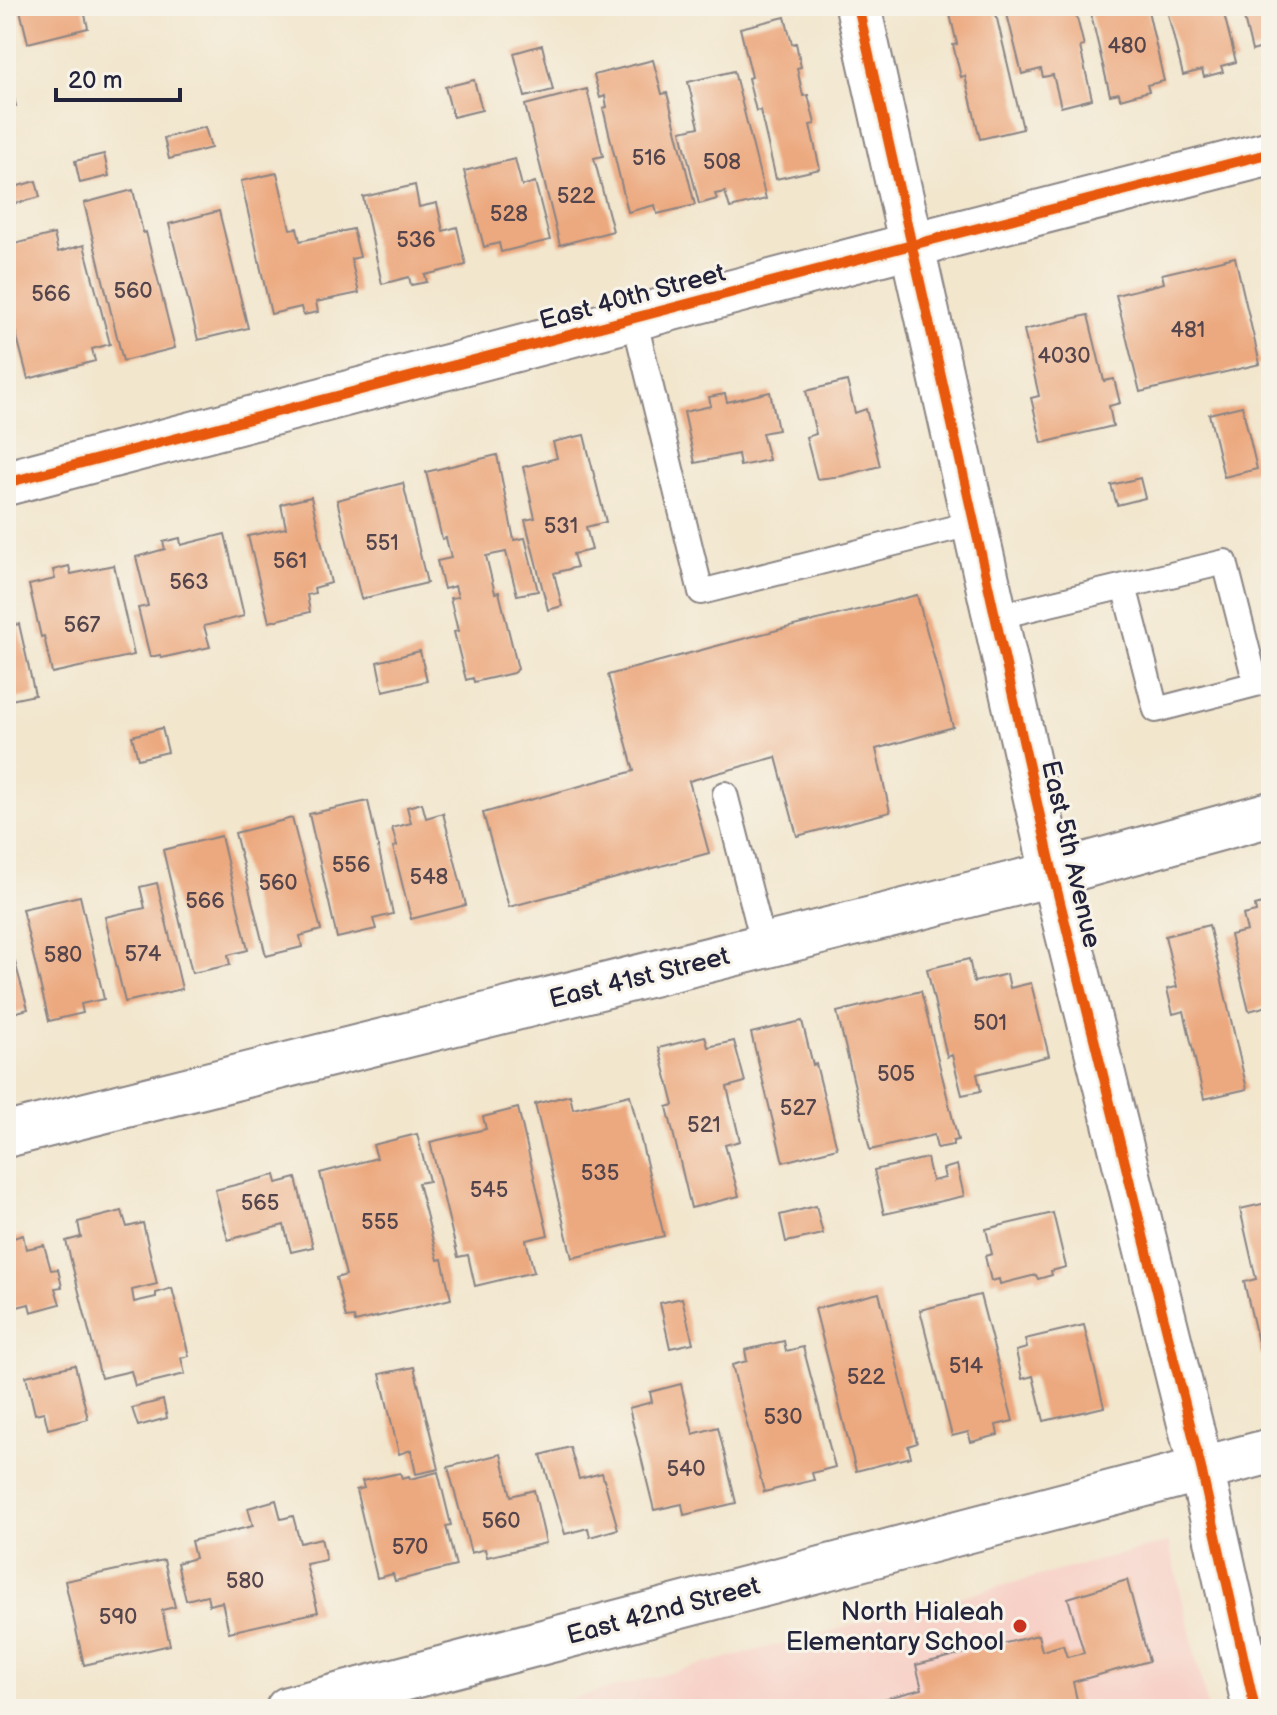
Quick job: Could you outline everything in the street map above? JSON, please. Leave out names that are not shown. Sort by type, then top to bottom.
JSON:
[{"type":"street","name":"East 5th Avenue","points":[[858,6],[1053,874],[1201,1468],[1255,1709]]},
{"type":"street","name":"East 40th Street","points":[[6,483],[1271,153]]},
{"type":"street","name":"East 41st Street","points":[[6,1135],[1053,874],[1271,814]]},
{"type":"street","name":"East 42nd Street","points":[[288,1709],[1271,1451]]},
{"type":"lane","points":[[634,318],[701,592],[974,523]]},
{"type":"lane","points":[[995,617],[1124,586],[1225,562],[1256,684],[1156,710],[1124,586]]},
{"type":"lane","points":[[725,794],[764,946]]},
{"type":"shaded area","name":"North Hialeah Elementary School","points":[[1169,1542],[1208,1709],[533,1709]]},
{"type":"building","points":[[19,6],[83,6],[88,28],[28,43]]},
{"type":"building","points":[[150,6],[174,6],[174,7],[151,13]]},
{"type":"building","points":[[948,6],[994,6],[1023,129],[980,139],[965,76],[961,77],[953,45],[957,44]]},
{"type":"building","points":[[1005,6],[1074,6],[1092,99],[1061,107],[1053,75],[1043,77],[1041,69],[1022,74]]},
{"type":"building","points":[[1089,6],[1112,6],[1113,9],[1147,6],[1164,81],[1147,85],[1149,91],[1120,99],[1119,93],[1110,95]]},
{"type":"building","points":[[1166,6],[1222,6],[1236,62],[1221,66],[1223,72],[1204,77],[1202,70],[1183,75]]},
{"type":"building","points":[[1241,6],[1271,6],[1271,63],[1266,64],[1262,48],[1252,51]]},
{"type":"building","points":[[785,17],[792,44],[796,43],[803,96],[808,95],[815,124],[810,125],[820,169],[776,179],[760,110],[756,111],[748,78],[752,77],[740,28]]},
{"type":"building","points":[[542,45],[553,90],[525,97],[514,53]]},
{"type":"building","points":[[653,60],[662,94],[667,93],[695,205],[657,214],[655,205],[628,212],[603,108],[607,107],[605,96],[600,98],[594,75]]},
{"type":"building","points":[[6,66],[16,106],[6,108]]},
{"type":"building","points":[[734,71],[766,199],[730,208],[725,192],[715,194],[717,199],[699,204],[681,131],[699,127],[688,82]]},
{"type":"building","points":[[474,80],[482,110],[453,117],[445,87]]},
{"type":"building","points":[[587,89],[603,156],[594,158],[613,231],[560,245],[525,105]]},
{"type":"building","points":[[205,127],[211,148],[169,159],[164,138]]},
{"type":"building","points":[[104,154],[109,176],[80,183],[75,161]]},
{"type":"building","points":[[515,159],[522,186],[535,182],[550,240],[501,252],[499,243],[484,247],[464,171]]},
{"type":"building","points":[[277,173],[290,229],[297,228],[300,241],[353,229],[360,257],[351,259],[359,293],[316,302],[318,312],[303,315],[301,307],[271,314],[241,181]]},
{"type":"building","points":[[6,174],[11,188],[36,181],[40,197],[10,205],[12,214],[6,216]]},
{"type":"building","points":[[415,185],[419,207],[437,203],[443,231],[457,227],[466,265],[425,275],[427,282],[411,285],[409,277],[382,284],[363,197]]},
{"type":"building","points":[[133,190],[175,348],[123,361],[84,203]]},
{"type":"building","points":[[219,211],[248,328],[198,340],[169,224]]},
{"type":"building","points":[[54,234],[58,252],[84,245],[110,344],[92,349],[95,361],[28,379],[16,333],[6,336],[6,246]]},
{"type":"building","points":[[1235,257],[1260,364],[1140,392],[1116,295],[1164,283],[1162,274]]},
{"type":"building","points":[[1088,315],[1104,381],[1114,379],[1120,403],[1109,406],[1113,426],[1042,443],[1031,398],[1039,396],[1024,330]]},
{"type":"building","points":[[847,381],[855,413],[866,409],[880,466],[817,479],[806,437],[816,434],[806,391]]},
{"type":"building","points":[[770,392],[778,430],[762,433],[769,460],[740,466],[738,454],[695,463],[684,412],[711,406],[709,397],[725,394],[727,402]]},
{"type":"building","points":[[1242,406],[1257,469],[1224,477],[1209,414]]},
{"type":"building","points":[[584,435],[606,522],[586,527],[592,550],[573,554],[577,567],[554,573],[562,606],[548,610],[525,520],[535,518],[523,467],[557,458],[553,442]]},
{"type":"building","points":[[497,455],[514,540],[525,538],[538,591],[517,595],[506,552],[486,556],[495,593],[499,592],[518,669],[513,673],[474,682],[473,678],[466,680],[454,632],[458,631],[450,598],[458,597],[455,586],[444,589],[437,561],[451,558],[446,538],[442,539],[426,472]]},
{"type":"building","points":[[1140,478],[1145,498],[1117,505],[1111,485]]},
{"type":"building","points":[[403,483],[427,583],[361,599],[337,500]]},
{"type":"building","points":[[311,497],[331,583],[314,588],[315,593],[307,595],[310,612],[269,622],[248,536],[286,528],[281,504]]},
{"type":"building","points":[[225,534],[244,616],[204,626],[210,647],[161,658],[160,655],[150,657],[138,608],[148,606],[136,557],[165,549],[163,542],[180,538],[181,545]]},
{"type":"building","points":[[114,565],[134,655],[52,673],[29,585],[55,579],[53,570],[69,566],[71,574]]},
{"type":"building","points":[[917,595],[953,727],[876,749],[890,812],[797,836],[776,757],[689,781],[709,853],[509,907],[483,813],[634,771],[608,675]]},
{"type":"building","points":[[19,624],[35,695],[6,701],[6,627]]},
{"type":"building","points":[[420,651],[427,681],[383,691],[377,662]]},
{"type":"building","points":[[162,728],[168,752],[138,759],[132,736]]},
{"type":"building","points":[[368,801],[393,914],[373,919],[376,929],[337,938],[309,814]]},
{"type":"building","points":[[422,803],[426,818],[443,813],[466,905],[411,919],[393,847],[397,846],[392,828],[411,823],[407,807]]},
{"type":"building","points":[[292,818],[321,930],[300,936],[302,947],[266,956],[235,833]]},
{"type":"building","points":[[221,836],[248,950],[228,955],[230,965],[192,973],[163,850]]},
{"type":"building","points":[[157,883],[182,989],[125,1002],[105,917],[145,908],[140,887]]},
{"type":"building","points":[[80,896],[104,999],[81,1004],[83,1013],[49,1021],[22,909]]},
{"type":"building","points":[[1266,903],[1271,908],[1271,1005],[1249,1011],[1230,935],[1247,931],[1243,915],[1256,912],[1255,906]]},
{"type":"building","points":[[1209,925],[1247,1089],[1204,1099],[1184,1011],[1173,1014],[1167,989],[1177,987],[1165,936]]},
{"type":"building","points":[[6,930],[28,1009],[6,1015]]},
{"type":"building","points":[[969,959],[974,982],[1007,974],[1010,988],[1031,983],[1049,1056],[977,1074],[981,1091],[962,1095],[952,1055],[947,1057],[927,969]]},
{"type":"building","points":[[921,991],[958,1140],[953,1141],[953,1145],[937,1148],[934,1135],[870,1150],[837,1012]]},
{"type":"building","points":[[802,1021],[837,1148],[783,1162],[751,1033]]},
{"type":"building","points":[[705,1036],[708,1047],[734,1041],[745,1082],[727,1087],[740,1141],[725,1145],[739,1196],[691,1208],[667,1107],[674,1105],[659,1048]]},
{"type":"building","points":[[570,1095],[573,1109],[630,1095],[664,1236],[572,1258],[535,1104]]},
{"type":"building","points":[[518,1108],[548,1235],[526,1240],[534,1272],[475,1286],[468,1255],[458,1257],[430,1142],[486,1129],[483,1117]]},
{"type":"building","points":[[417,1134],[429,1181],[418,1183],[451,1299],[355,1322],[354,1317],[346,1318],[336,1278],[346,1275],[320,1173],[377,1158],[373,1145]]},
{"type":"building","points":[[927,1158],[932,1181],[945,1178],[943,1169],[957,1165],[964,1196],[884,1214],[874,1170]]},
{"type":"building","points":[[275,1175],[277,1183],[296,1178],[313,1247],[291,1252],[284,1225],[228,1240],[215,1190]]},
{"type":"building","points":[[1271,1202],[1271,1353],[1261,1355],[1244,1282],[1256,1279],[1240,1209]]},
{"type":"building","points":[[816,1206],[823,1234],[786,1242],[780,1215]]},
{"type":"building","points":[[122,1211],[127,1227],[143,1223],[157,1284],[132,1290],[134,1302],[156,1297],[156,1293],[172,1288],[189,1356],[181,1358],[185,1374],[135,1386],[131,1371],[101,1378],[66,1241],[81,1237],[78,1222]]},
{"type":"building","points":[[1053,1213],[1066,1267],[1038,1279],[1036,1275],[1000,1284],[999,1279],[991,1281],[985,1256],[992,1254],[986,1229]]},
{"type":"building","points":[[9,1232],[10,1239],[23,1235],[26,1249],[44,1245],[51,1270],[58,1269],[62,1287],[55,1288],[60,1304],[31,1312],[29,1304],[6,1310],[6,1233]]},
{"type":"building","points":[[879,1293],[917,1443],[908,1446],[911,1457],[856,1471],[815,1309]]},
{"type":"building","points":[[980,1295],[1013,1421],[996,1425],[998,1435],[971,1442],[968,1432],[952,1436],[920,1310]]},
{"type":"building","points":[[682,1298],[693,1343],[670,1348],[660,1303]]},
{"type":"building","points":[[1084,1325],[1104,1407],[1044,1421],[1033,1376],[1022,1379],[1016,1351],[1027,1348],[1025,1339]]},
{"type":"building","points":[[784,1341],[786,1351],[803,1347],[835,1467],[812,1473],[814,1480],[764,1492],[732,1365],[747,1361],[745,1350]]},
{"type":"building","points":[[75,1365],[88,1419],[48,1429],[44,1412],[35,1414],[26,1376]]},
{"type":"building","points":[[414,1367],[439,1469],[416,1474],[411,1450],[399,1454],[380,1374]]},
{"type":"building","points":[[681,1384],[693,1434],[718,1427],[736,1503],[684,1515],[682,1504],[654,1510],[629,1408],[652,1402],[650,1392]]},
{"type":"building","points":[[163,1400],[167,1418],[138,1426],[132,1408]]},
{"type":"building","points":[[570,1447],[579,1479],[602,1473],[618,1529],[590,1537],[588,1528],[565,1534],[541,1455]]},
{"type":"building","points":[[501,1454],[511,1496],[534,1490],[546,1543],[487,1557],[485,1549],[471,1553],[448,1467]]},
{"type":"building","points":[[438,1472],[451,1525],[446,1526],[456,1566],[395,1581],[393,1574],[377,1578],[356,1490],[364,1488],[362,1481],[400,1473],[402,1478],[409,1476],[410,1479]]},
{"type":"building","points":[[276,1500],[281,1519],[293,1516],[300,1543],[321,1538],[326,1560],[306,1564],[318,1612],[229,1632],[222,1602],[209,1605],[207,1595],[186,1600],[177,1563],[195,1558],[191,1541],[253,1526],[248,1508]]},
{"type":"building","points":[[164,1560],[175,1607],[162,1610],[170,1645],[84,1665],[65,1581]]},
{"type":"building","points":[[1127,1580],[1149,1661],[1073,1682],[1079,1709],[845,1709],[922,1689],[916,1665],[1038,1635],[1042,1651],[1063,1645],[1067,1657],[1084,1653],[1068,1598]]},
{"type":"cycle path","points":[[858,6],[1053,874],[1201,1468],[1255,1709]]},
{"type":"cycle path","points":[[6,483],[1271,153]]},
{"type":"place","name":"North Hialeah Elementary School","points":[[1020,1626]]}]
